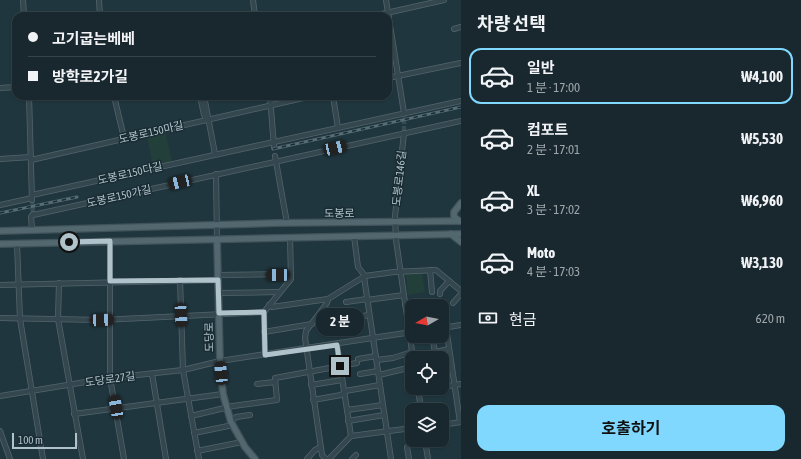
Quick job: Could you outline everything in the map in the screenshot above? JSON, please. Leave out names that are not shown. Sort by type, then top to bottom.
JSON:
[{"type":"main road","points":[[460,221],[454,217],[454,212],[461,203]]},
{"type":"main road","name":"도봉로","points":[[0,231],[287,223],[395,223],[460,221]]},
{"type":"main road","name":"도봉로","points":[[0,244],[396,234],[461,234]]},
{"type":"main road","points":[[451,234],[461,242]]},
{"type":"main road","name":"도당로","points":[[217,239],[220,361],[223,394],[226,408],[232,423],[242,442],[255,459]]},
{"type":"street","points":[[23,0],[24,12]]},
{"type":"street","points":[[99,0],[100,12]]},
{"type":"street","points":[[253,0],[254,12]]},
{"type":"street","points":[[386,0],[388,12],[444,0]]},
{"type":"street","points":[[454,29],[461,27]]},
{"type":"street","points":[[392,37],[404,113]]},
{"type":"street","points":[[392,77],[461,63]]},
{"type":"street","points":[[0,88],[12,86]]},
{"type":"street","points":[[29,100],[32,198]]},
{"type":"street","points":[[115,100],[124,138]]},
{"type":"street","points":[[201,100],[204,115],[207,120]]},
{"type":"street","points":[[204,100],[207,120],[215,154]]},
{"type":"street","points":[[271,100],[274,144]]},
{"type":"street","name":"도봉로150마길","points":[[0,159],[31,158],[292,100]]},
{"type":"street","points":[[334,100],[338,128]]},
{"type":"street","name":"도봉로150다길","points":[[0,204],[32,198],[215,154],[274,144],[338,128],[461,101]]},
{"type":"street","name":"도봉로150가길","points":[[32,230],[31,217],[33,214],[216,174],[275,159],[461,121]]},
{"type":"street","name":"도봉로146길","points":[[404,133],[395,223],[405,304]]},
{"type":"street","points":[[275,159],[287,223]]},
{"type":"street","points":[[216,174],[217,239]]},
{"type":"street","points":[[354,236],[358,267],[364,276],[391,459]]},
{"type":"street","points":[[265,355],[264,312],[291,279],[290,237]]},
{"type":"street","points":[[110,241],[110,378],[124,459]]},
{"type":"street","points":[[17,244],[20,319],[42,459]]},
{"type":"street","points":[[430,270],[432,292]]},
{"type":"street","points":[[269,305],[272,307],[328,299],[364,276],[430,270],[436,270],[461,292],[453,303]]},
{"type":"street","points":[[0,284],[19,285],[180,280],[291,274]]},
{"type":"street","points":[[180,280],[183,370],[199,459]]},
{"type":"street","points":[[440,294],[440,291],[449,281]]},
{"type":"street","points":[[59,283],[58,319],[68,386],[83,459]]},
{"type":"street","points":[[218,293],[280,292]]},
{"type":"street","points":[[346,302],[404,295]]},
{"type":"street","points":[[326,459],[322,455],[320,447],[309,371],[306,331],[328,299]]},
{"type":"street","name":"도당로","points":[[219,313],[264,312]]},
{"type":"street","points":[[0,318],[110,319],[219,313]]},
{"type":"street","points":[[346,318],[370,315]]},
{"type":"street","points":[[317,317],[325,321],[332,320]]},
{"type":"street","points":[[264,332],[312,324]]},
{"type":"street","points":[[449,326],[461,325]]},
{"type":"street","name":"도당로27길","points":[[0,396],[110,378],[183,370],[220,361],[337,345],[405,333]]},
{"type":"street","points":[[448,343],[460,422],[449,424]]},
{"type":"street","points":[[337,345],[351,436]]},
{"type":"street","points":[[440,351],[449,349]]},
{"type":"street","points":[[191,416],[226,408],[277,400],[275,378],[376,358],[405,357]]},
{"type":"street","points":[[360,374],[405,369]]},
{"type":"street","points":[[152,374],[166,459]]},
{"type":"street","points":[[311,385],[342,380]]},
{"type":"street","points":[[257,384],[275,382]]},
{"type":"street","points":[[449,386],[461,384]]},
{"type":"street","points":[[314,400],[341,395],[345,391],[380,385]]},
{"type":"street","points":[[74,414],[116,407],[188,400],[223,394]]},
{"type":"street","points":[[347,410],[383,405]]},
{"type":"street","points":[[194,433],[232,423],[236,417],[250,415]]},
{"type":"street","points":[[348,421],[384,415]]},
{"type":"street","points":[[329,459],[351,436],[405,429]]},
{"type":"street","points":[[0,431],[10,459]]},
{"type":"street","points":[[197,450],[242,442]]},
{"type":"street","points":[[307,459],[320,447]]},
{"type":"street","points":[[407,447],[409,459]]},
{"type":"street","points":[[426,447],[428,459]]},
{"type":"green space","points":[[165,132],[172,162],[153,166],[147,136]]},
{"type":"green space","points":[[422,272],[425,292],[408,295],[406,274]]},
{"type":"tunnel","points":[[404,113],[404,133]]},
{"type":"tunnel","points":[[32,200],[33,212]]},
{"type":"railway","points":[[273,149],[461,107]]},
{"type":"railway","points":[[0,213],[77,197]]},
{"type":"route","points":[[69,242],[110,241],[110,281],[218,280],[219,313],[264,312],[265,355],[337,345],[340,366]]}]
